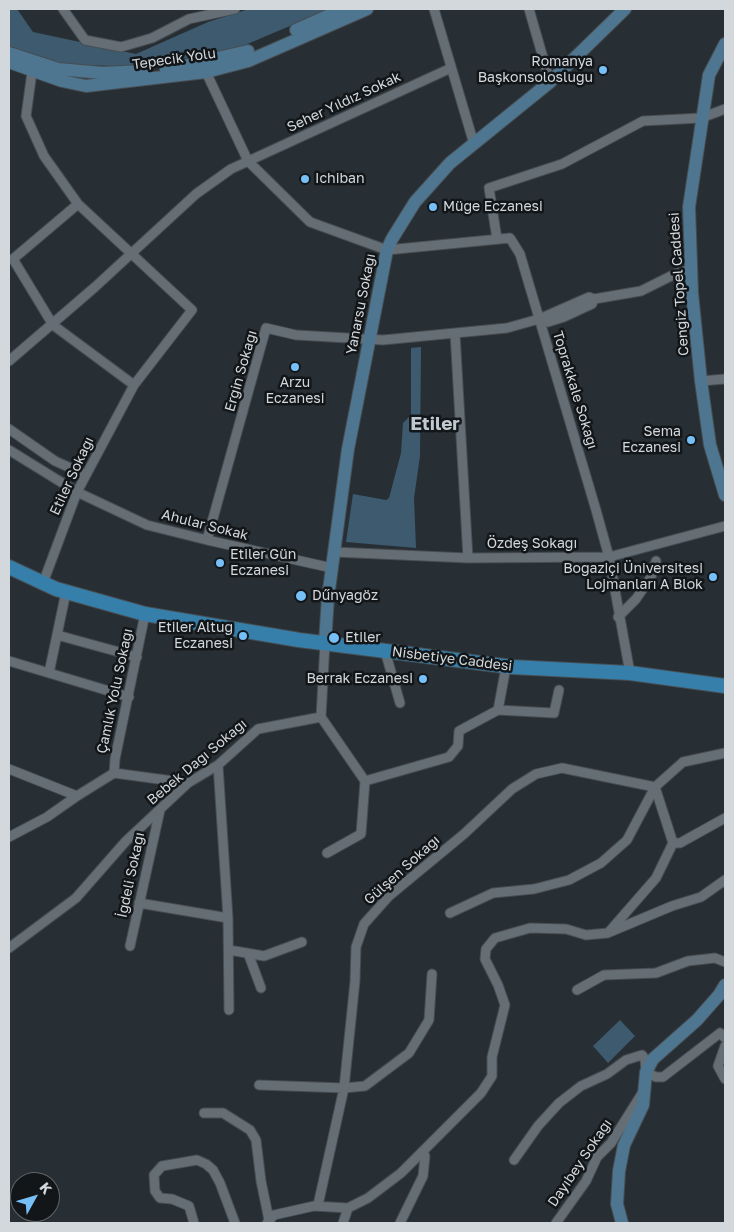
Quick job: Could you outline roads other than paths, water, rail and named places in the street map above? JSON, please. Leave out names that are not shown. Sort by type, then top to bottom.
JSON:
[{"type":"main road","name":"Nisbetiye Caddesi","points":[[9,567],[66,592],[145,614],[326,643],[506,667],[630,673],[725,686]]},
{"type":"street","points":[[62,9],[85,40],[121,47],[152,38],[189,19],[235,9]]},
{"type":"street","name":"Tepecik Yolu","points":[[204,66],[241,54],[343,9]]},
{"type":"street","name":"Tepecik Yolu","points":[[9,62],[103,74],[248,61],[367,9]]},
{"type":"street","points":[[434,9],[474,144]]},
{"type":"street","points":[[529,9],[550,82]]},
{"type":"street","name":"Yanarsu Sokağı","points":[[326,643],[332,568],[348,449],[387,250],[415,202],[450,163],[550,82],[624,10]]},
{"type":"street","name":"Cengiz Topel Caddesi","points":[[725,44],[709,75],[689,207],[691,269],[701,381],[710,444],[725,495]]},
{"type":"street","name":"Tepecik Yolu","points":[[9,53],[34,66]]},
{"type":"street","points":[[9,361],[53,325],[130,253],[78,204],[44,156],[26,116],[34,66]]},
{"type":"street","points":[[204,66],[248,161],[310,222],[387,250],[497,239],[489,188],[562,164],[643,121],[701,118],[725,109]]},
{"type":"street","name":"Seher Yıldız Sokak","points":[[130,253],[196,194],[231,169],[451,68]]},
{"type":"street","points":[[78,204],[11,258],[53,325],[134,385]]},
{"type":"street","name":"Toprakkale Sokağı","points":[[497,239],[510,238],[520,254],[609,557],[618,617],[630,673]]},
{"type":"street","name":"Etiler Sokağı","points":[[43,583],[77,492],[134,385],[192,310],[130,253]]},
{"type":"street","name":"Ergin Sokağı","points":[[207,540],[266,328],[296,335],[310,334],[370,340],[507,328],[539,319],[589,297],[594,299],[642,291],[675,274],[691,269]]},
{"type":"street","points":[[455,333],[468,558]]},
{"type":"street","points":[[701,381],[725,379]]},
{"type":"street","points":[[9,429],[55,461],[86,475]]},
{"type":"street","name":"Ahular Sokak","points":[[9,450],[77,492],[147,525],[332,568]]},
{"type":"street","name":"Özdeş Sokağı","points":[[334,552],[468,558],[609,557],[725,526]]},
{"type":"street","points":[[618,617],[636,598],[651,576],[656,562]]},
{"type":"street","points":[[49,673],[66,592]]},
{"type":"street","name":"Çamlık Yolu Sokağı","points":[[114,772],[115,759],[145,614]]},
{"type":"street","points":[[57,635],[137,657]]},
{"type":"street","points":[[326,643],[321,716],[365,781],[361,834],[327,853]]},
{"type":"street","points":[[384,651],[400,703]]},
{"type":"street","points":[[9,661],[129,697]]},
{"type":"street","points":[[498,710],[506,667]]},
{"type":"street","points":[[365,781],[449,757],[458,746],[460,731],[498,710],[554,713],[559,690]]},
{"type":"street","name":"Bebek Dağı Sokağı","points":[[9,948],[76,898],[126,841],[188,783],[218,765],[258,729],[321,716]]},
{"type":"street","points":[[450,913],[493,893],[534,889],[569,880],[601,863],[627,840],[655,787],[684,762],[725,754]]},
{"type":"street","points":[[218,765],[228,918],[229,1010]]},
{"type":"street","name":"Gülşen Sokağı","points":[[318,1205],[344,1088],[355,981],[356,947],[364,924],[389,896],[464,834],[512,788],[536,774],[562,768],[655,787]]},
{"type":"street","points":[[9,769],[77,796]]},
{"type":"street","points":[[9,837],[47,817],[114,772],[188,783]]},
{"type":"street","points":[[608,933],[656,878],[673,843],[655,787]]},
{"type":"street","name":"İğdeli Sokağı","points":[[130,946],[160,810]]},
{"type":"street","points":[[673,843],[680,843],[725,818]]},
{"type":"street","points":[[268,1222],[274,1215],[318,1205],[348,1208],[368,1198],[423,1152],[481,1093],[492,1076],[492,1057],[504,1005],[498,985],[485,959],[486,949],[495,938],[530,928],[566,929],[586,935],[608,933],[672,906],[701,897],[725,880]]},
{"type":"street","points":[[139,902],[228,918]]},
{"type":"street","points":[[229,950],[264,956],[302,942]]},
{"type":"street","points":[[248,953],[261,988]]},
{"type":"street","points":[[577,990],[604,974],[656,973],[688,961],[715,958],[725,962]]},
{"type":"street","points":[[259,1085],[344,1088],[365,1086],[409,1053],[429,1020],[432,974]]},
{"type":"street","points":[[646,1072],[653,1059],[697,1020],[719,995],[725,985]]},
{"type":"street","points":[[646,1072],[656,1077],[663,1077],[720,1033],[725,1038]]},
{"type":"street","points":[[725,1046],[718,1066],[725,1079]]},
{"type":"street","points":[[514,1160],[538,1126],[559,1103],[581,1086],[606,1074],[626,1060],[642,1055],[645,1058],[646,1072],[643,1105],[624,1144],[619,1171],[617,1204],[622,1223]]},
{"type":"street","name":"Dayıbey Sokağı","points":[[556,1223],[586,1181],[597,1157],[611,1143],[643,1092]]},
{"type":"street","points":[[204,1113],[222,1113],[250,1130],[256,1140],[268,1222]]},
{"type":"street","points":[[400,1223],[423,1176],[425,1156],[423,1152]]},
{"type":"street","points":[[194,1223],[188,1206],[172,1199],[160,1198],[153,1188],[154,1175],[162,1166],[197,1160],[206,1164],[213,1170],[220,1183],[235,1223]]},
{"type":"street","points":[[343,1223],[348,1208]]},
{"type":"place","name":"Romanya Başkonsolosluğu","points":[[603,70]]},
{"type":"place","name":"Ichiban","points":[[305,179]]},
{"type":"place","name":"Müge Eczanesi","points":[[433,207]]},
{"type":"place","name":"Arzu Eczanesi","points":[[295,367]]},
{"type":"place","name":"Sema Eczanesi","points":[[691,440]]},
{"type":"place","name":"Etiler Gün Eczanesi","points":[[220,563]]},
{"type":"place","name":"Boğaziçi Üniversitesi Lojmanları A Blok","points":[[713,577]]},
{"type":"place","name":"Dűnyagöz","points":[[301,596]]},
{"type":"place","name":"Etiler Altuğ Eczanesi","points":[[243,636]]},
{"type":"place","name":"Etiler","points":[[334,638]]},
{"type":"place","name":"Berrak Eczanesi","points":[[423,679]]},
{"type":"district","name":"Etiler","points":[[435,424]]}]
